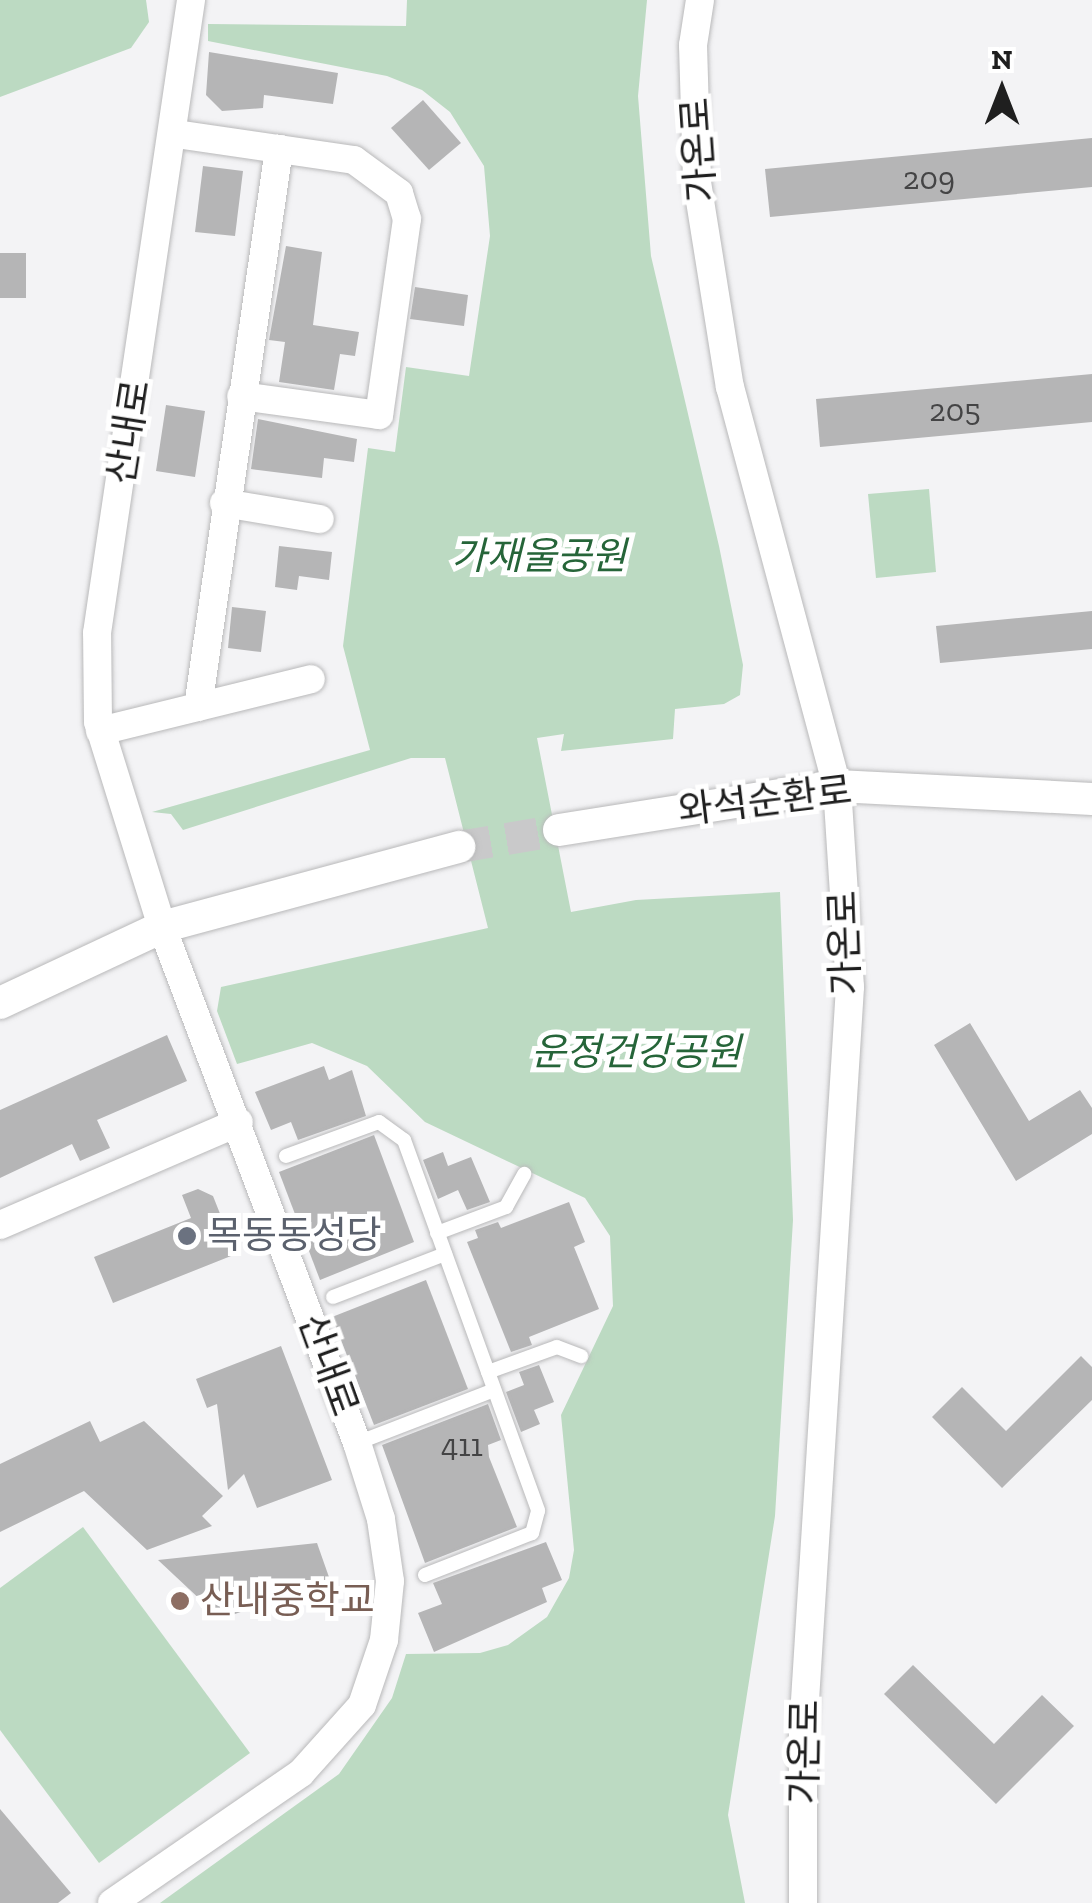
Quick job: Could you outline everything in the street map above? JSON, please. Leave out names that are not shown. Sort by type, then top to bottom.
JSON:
[{"type":"street","name":"산내로","points":[[112,1903],[301,1773],[362,1705],[384,1640],[390,1581],[381,1519],[357,1443],[239,1122],[162,927],[100,731],[97,633],[176,134],[192,0]]},
{"type":"street","name":"가온로","points":[[700,0],[692,45],[697,182],[730,387],[837,786],[850,987],[803,1733],[803,1903]]},
{"type":"street","points":[[176,134],[354,160],[381,173],[400,192],[407,219],[380,416],[241,396]]},
{"type":"street","points":[[198,708],[224,503],[279,150]]},
{"type":"street","points":[[224,503],[320,519]]},
{"type":"street","points":[[100,731],[311,679]]},
{"type":"street","name":"와석순환로","points":[[559,830],[837,786],[1092,799]]},
{"type":"street","points":[[0,1003],[162,927],[459,847]]},
{"type":"street","points":[[0,1226],[239,1122]]},
{"type":"lane","points":[[286,1156],[380,1122],[404,1140],[538,1510],[532,1533],[425,1576]]},
{"type":"lane","points":[[438,1232],[506,1206],[524,1174]]},
{"type":"lane","points":[[333,1297],[445,1254]]},
{"type":"lane","points":[[488,1372],[556,1347],[581,1356]]},
{"type":"lane","points":[[357,1443],[494,1390]]},
{"type":"green space","points":[[0,0],[146,0],[149,22],[131,48],[0,97]]},
{"type":"green space","points":[[407,0],[647,0],[638,96],[651,256],[719,546],[743,665],[740,695],[724,704],[675,709],[673,739],[561,751],[564,734],[537,738],[571,912],[636,900],[780,892],[793,1220],[775,1516],[728,1815],[745,1903],[160,1903],[339,1774],[392,1698],[406,1654],[480,1653],[508,1645],[547,1617],[569,1578],[574,1550],[561,1415],[613,1306],[610,1236],[585,1198],[425,1122],[367,1066],[312,1043],[237,1064],[217,1011],[221,987],[488,928],[445,758],[411,758],[183,830],[171,814],[152,812],[370,750],[343,646],[368,448],[395,452],[406,367],[469,376],[490,236],[484,166],[450,112],[422,90],[387,76],[208,41],[208,24],[406,26]]},
{"type":"green space","points":[[929,489],[936,572],[876,578],[868,494]]},
{"type":"green space","points":[[83,1527],[250,1753],[99,1863],[0,1730],[0,1588]]},
{"type":"building","points":[[209,52],[338,73],[333,104],[264,95],[263,108],[222,111],[206,95]]},
{"type":"building","points":[[423,100],[461,143],[429,170],[391,128]]},
{"type":"building","points":[[1092,138],[1092,187],[770,217],[765,169]]},
{"type":"building","points":[[203,166],[243,171],[235,236],[195,232]]},
{"type":"building","points":[[286,246],[322,252],[313,325],[359,332],[355,356],[340,354],[334,390],[279,382],[285,342],[269,340]]},
{"type":"building","points":[[0,253],[26,253],[26,298],[0,298]]},
{"type":"building","points":[[415,287],[468,295],[464,326],[410,319]]},
{"type":"building","points":[[1092,374],[1092,422],[820,447],[816,399]]},
{"type":"building","points":[[166,405],[205,411],[195,477],[156,471]]},
{"type":"building","points":[[258,419],[357,439],[354,462],[324,458],[322,478],[251,469]]},
{"type":"building","points":[[279,546],[332,552],[329,580],[299,576],[297,590],[275,587]]},
{"type":"building","points":[[232,607],[266,611],[261,652],[228,648]]},
{"type":"building","points":[[1092,611],[1092,649],[940,663],[936,626]]},
{"type":"building","points":[[970,1023],[1029,1121],[1080,1090],[1092,1108],[1092,1134],[1016,1181],[934,1045]]},
{"type":"building","points":[[167,1035],[187,1081],[97,1120],[110,1148],[80,1161],[72,1144],[0,1178],[0,1110]]},
{"type":"building","points":[[324,1066],[329,1080],[352,1070],[366,1116],[298,1140],[291,1122],[271,1130],[255,1092]]},
{"type":"building","points":[[374,1135],[414,1242],[320,1280],[279,1172]]},
{"type":"building","points":[[443,1152],[448,1166],[471,1157],[490,1202],[467,1210],[458,1190],[438,1199],[423,1160]]},
{"type":"building","name":"목동동성당","points":[[198,1189],[213,1196],[236,1254],[113,1303],[94,1257],[191,1218],[182,1195]]},
{"type":"building","points":[[569,1202],[585,1242],[574,1247],[599,1309],[529,1337],[532,1345],[511,1352],[467,1242],[478,1238],[475,1230],[498,1222],[501,1228]]},
{"type":"building","points":[[426,1280],[468,1389],[374,1425],[332,1317]]},
{"type":"building","points":[[281,1346],[332,1480],[257,1508],[244,1474],[228,1490],[217,1404],[207,1408],[196,1379]]},
{"type":"building","points":[[1081,1356],[1092,1367],[1092,1400],[1002,1488],[932,1417],[962,1387],[1006,1431]]},
{"type":"building","points":[[539,1365],[554,1402],[534,1410],[540,1424],[521,1432],[506,1392],[524,1385],[519,1372]]},
{"type":"building","points":[[488,1404],[501,1440],[488,1445],[489,1457],[517,1527],[425,1563],[382,1445]]},
{"type":"building","points":[[90,1421],[100,1442],[144,1421],[223,1496],[202,1516],[212,1526],[147,1550],[84,1491],[0,1532],[0,1464]]},
{"type":"building","points":[[546,1542],[562,1580],[542,1588],[547,1602],[434,1652],[418,1613],[442,1604],[433,1583]]},
{"type":"building","points":[[317,1543],[330,1580],[221,1619],[158,1560]]},
{"type":"building","points":[[913,1665],[994,1744],[1042,1695],[1074,1726],[996,1804],[884,1694]]},
{"type":"building","points":[[0,1809],[71,1893],[58,1903],[0,1903]]},
{"type":"tunnel","points":[[459,847],[559,830]]},
{"type":"place","name":"목동동성당","points":[[187,1236]]},
{"type":"place","name":"산내중학교","points":[[180,1601]]},
{"type":"park label","name":"가재울공원","points":[[539,557]]},
{"type":"park label","name":"운정건강공원","points":[[636,1053]]}]
